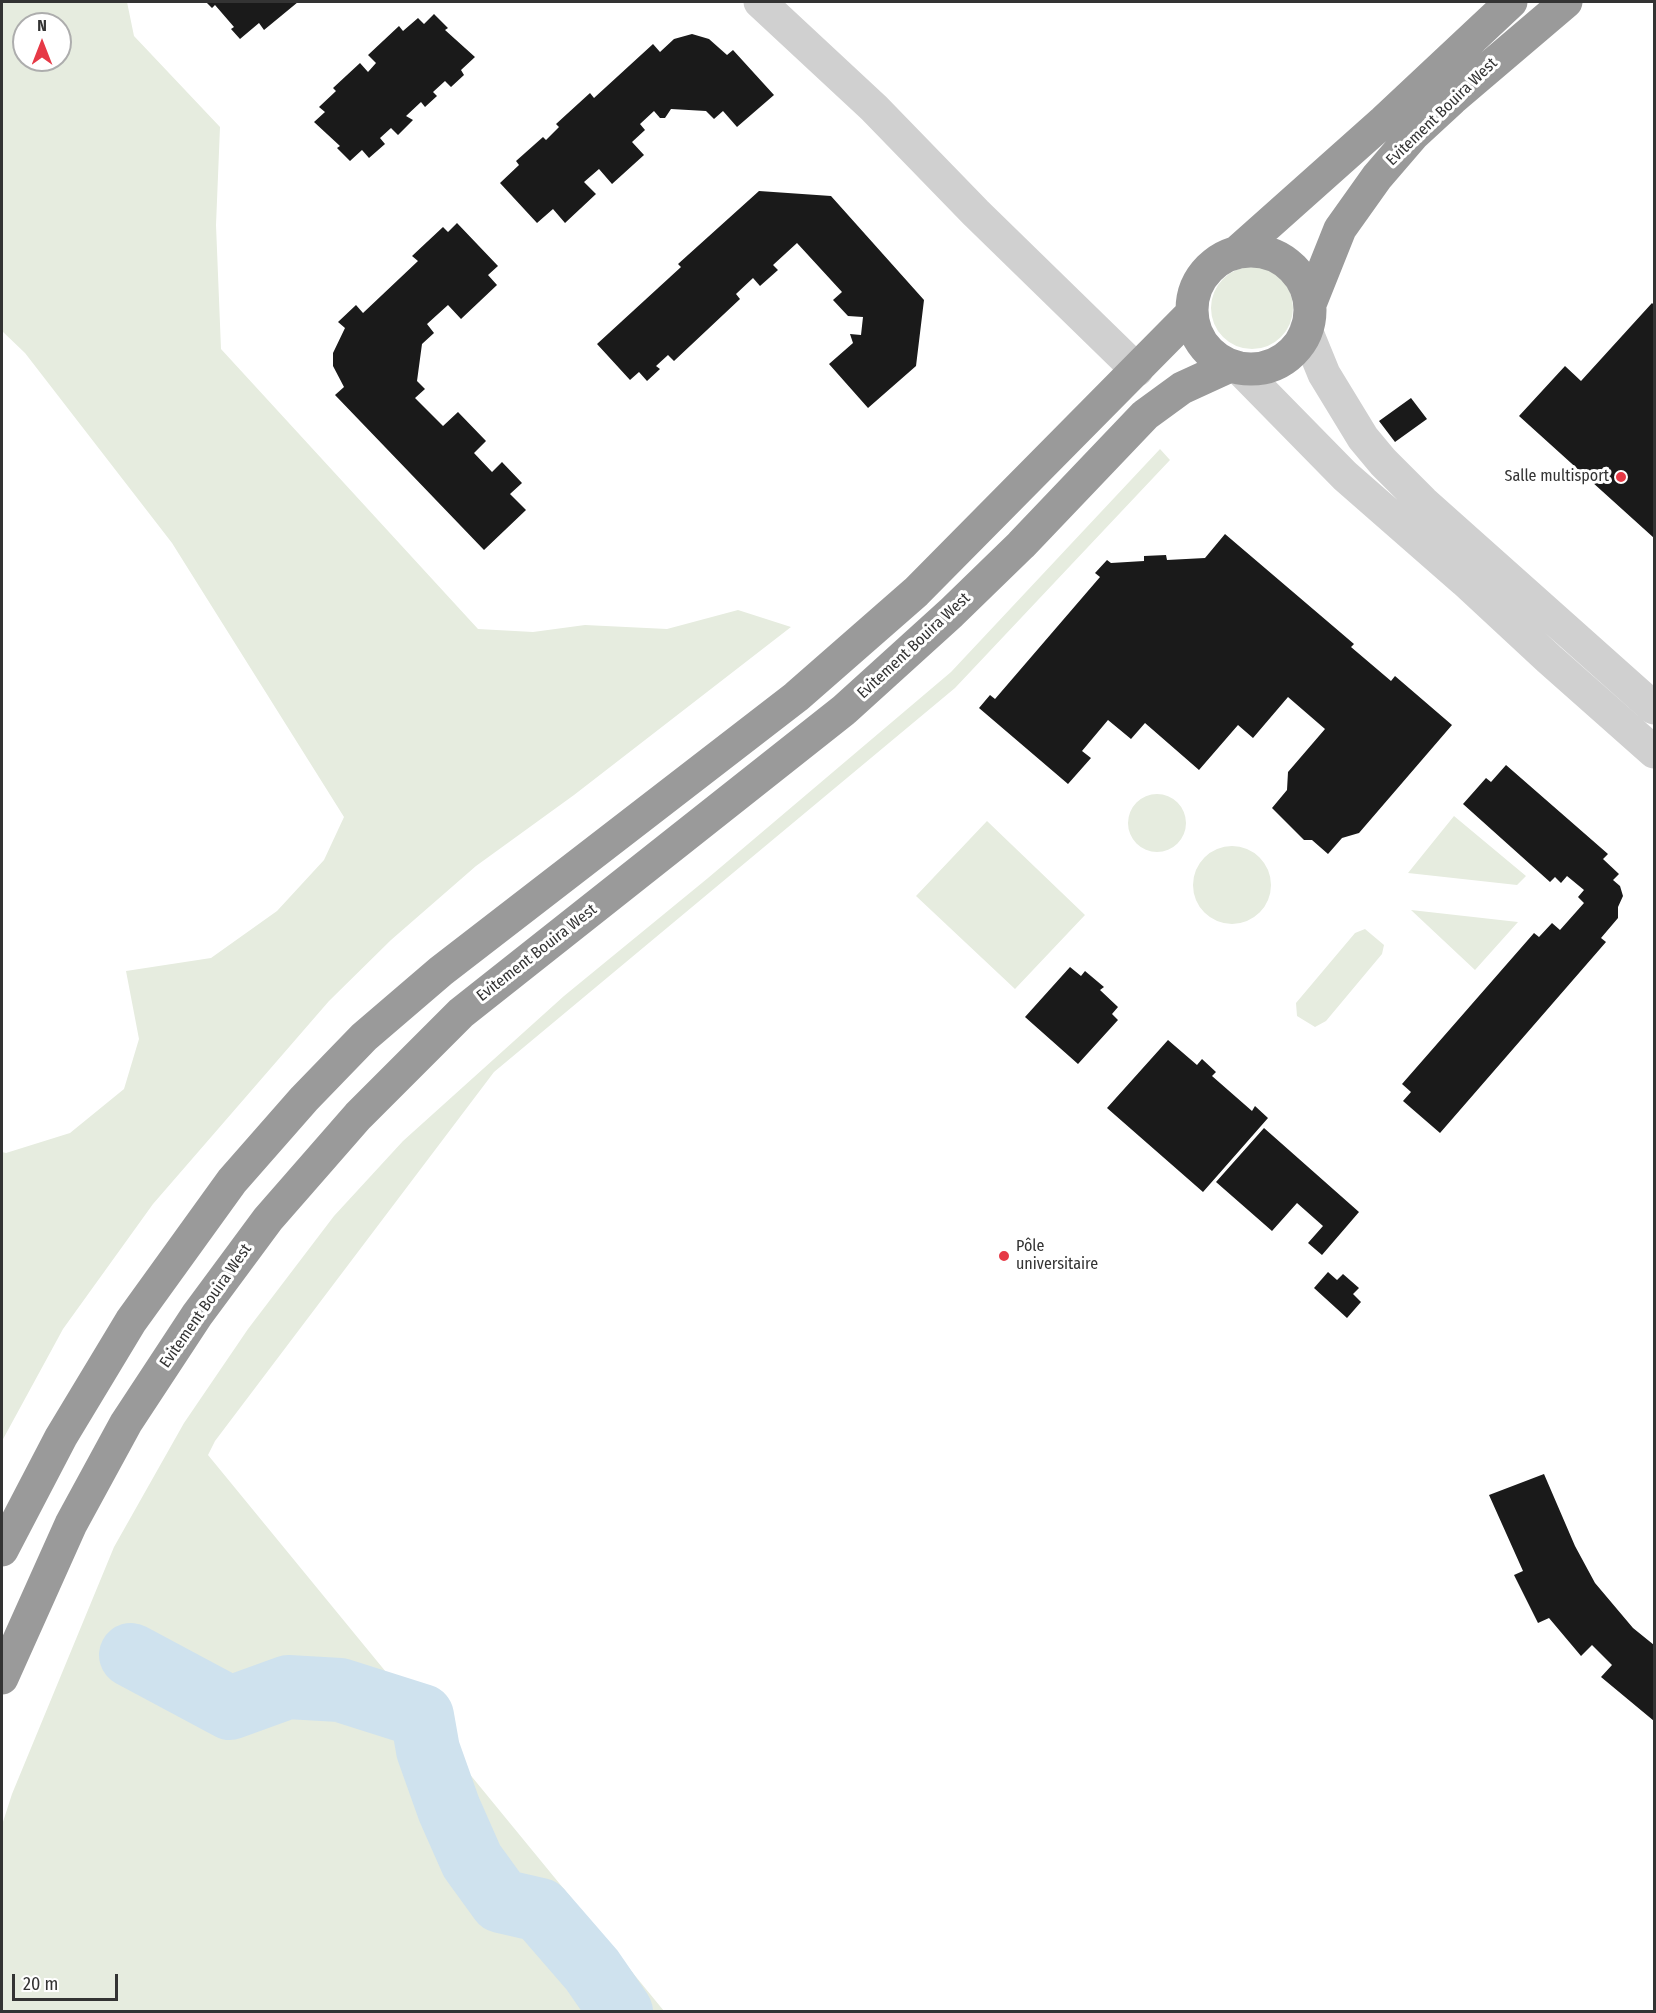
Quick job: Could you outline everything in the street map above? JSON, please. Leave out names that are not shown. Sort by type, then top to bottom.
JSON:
[{"type":"highway","name":"Evitement Bouira West","points":[[1237,252],[1377,128],[1511,2]]},
{"type":"highway","name":"Evitement Bouira West","points":[[1308,317],[1340,229],[1377,177],[1414,134],[1566,2]]},
{"type":"highway","points":[[1257,251],[1277,256],[1293,268],[1305,284],[1308,317],[1300,343],[1280,362],[1253,369],[1235,367],[1215,357],[1203,346],[1195,331],[1191,314],[1196,286],[1218,260],[1237,252],[1257,251]]},
{"type":"highway","points":[[2,1550],[61,1437],[131,1321],[232,1181],[304,1099],[364,1037],[441,971],[796,697],[916,592],[1191,314]]},
{"type":"highway","name":"Evitement Bouira West","points":[[2,1678],[71,1524],[126,1423],[197,1315],[268,1219],[358,1116],[461,1013],[844,710],[982,583],[1145,415],[1182,388],[1235,367]]},
{"type":"street","points":[[760,2],[874,108],[1137,370]]},
{"type":"street","points":[[1308,317],[1324,374],[1363,438],[1383,462],[1423,502],[1654,708]]},
{"type":"street","points":[[1235,367],[1345,476],[1465,580],[1549,659],[1654,752]]},
{"type":"shaded area","points":[[2,2],[127,2],[134,36],[220,127],[216,225],[221,349],[478,629],[533,632],[585,625],[667,629],[738,610],[791,627],[574,795],[476,866],[391,940],[329,1001],[153,1204],[63,1329],[2,1441],[2,1152],[6,1153],[70,1133],[124,1089],[139,1039],[126,971],[211,958],[277,911],[324,860],[344,817],[172,543],[25,353],[2,331]]},
{"type":"shaded area","points":[[1252,267],[1268,270],[1281,279],[1290,292],[1293,308],[1290,324],[1281,337],[1268,346],[1252,349],[1236,346],[1223,337],[1214,324],[1211,308],[1214,292],[1223,279],[1236,270]]},
{"type":"shaded area","points":[[1160,449],[1170,460],[955,688],[494,1072],[215,1441],[208,1455],[664,2011],[2,2011],[2,1825],[12,1794],[114,1547],[184,1423],[248,1329],[334,1216],[403,1141],[564,996],[708,878],[951,672]]},
{"type":"shaded area","points":[[1157,794],[1168,796],[1178,802],[1184,812],[1186,823],[1184,834],[1178,844],[1168,850],[1157,852],[1146,850],[1136,844],[1130,834],[1128,823],[1130,812],[1136,802],[1146,796]]},
{"type":"shaded area","points":[[1454,816],[1526,876],[1517,885],[1408,873]]},
{"type":"shaded area","points":[[987,821],[1085,915],[1015,989],[916,896]]},
{"type":"shaded area","points":[[1232,846],[1247,849],[1259,858],[1268,870],[1271,885],[1268,900],[1259,912],[1247,921],[1232,924],[1217,921],[1205,912],[1196,900],[1193,885],[1196,870],[1205,858],[1217,849]]},
{"type":"shaded area","points":[[1411,910],[1518,922],[1475,970]]},
{"type":"shaded area","points":[[1365,929],[1384,945],[1382,954],[1326,1021],[1315,1027],[1297,1016],[1296,1003],[1355,933]]},
{"type":"building","points":[[206,2],[298,2],[264,30],[259,23],[240,39],[231,29],[234,27],[215,5],[212,8]]},
{"type":"building","points":[[434,14],[448,28],[445,30],[475,57],[461,70],[464,75],[451,87],[445,81],[433,92],[437,96],[425,107],[421,102],[406,116],[413,120],[398,135],[391,128],[380,138],[385,144],[369,158],[362,150],[350,161],[337,148],[340,146],[314,122],[325,112],[319,107],[336,91],[333,88],[360,63],[368,72],[376,63],[368,55],[399,26],[403,31],[418,18],[424,24]]},
{"type":"building","points":[[692,34],[709,39],[727,55],[733,50],[774,95],[737,127],[723,111],[714,119],[706,111],[671,109],[665,118],[660,118],[654,111],[640,124],[645,130],[632,142],[644,155],[612,184],[599,169],[584,182],[596,194],[565,223],[553,209],[537,223],[500,183],[519,165],[516,161],[543,137],[546,140],[559,127],[556,124],[590,93],[594,98],[653,44],[660,52],[674,39]]},
{"type":"building","points":[[759,191],[831,196],[924,300],[916,366],[868,408],[829,364],[853,343],[850,334],[861,335],[863,317],[848,316],[833,300],[842,292],[797,243],[773,265],[778,270],[760,286],[753,278],[736,294],[740,299],[674,361],[668,355],[656,366],[660,369],[647,381],[639,372],[630,380],[597,344],[681,267],[678,264]]},
{"type":"building","points":[[457,223],[498,266],[488,275],[497,285],[461,319],[448,305],[427,324],[434,333],[422,344],[417,381],[425,389],[415,398],[443,426],[458,412],[486,441],[474,453],[492,472],[502,462],[522,483],[510,494],[526,510],[484,550],[335,395],[344,387],[333,366],[333,353],[345,328],[338,322],[356,305],[363,313],[418,261],[412,256],[443,227],[448,232]]},
{"type":"building","name":"Salle multisport","points":[[1652,303],[1654,305],[1654,538],[1519,416],[1565,366],[1581,381]]},
{"type":"building","points":[[1411,398],[1427,419],[1395,442],[1379,421]]},
{"type":"building","points":[[1225,534],[1354,644],[1351,647],[1391,681],[1395,676],[1452,725],[1359,833],[1342,838],[1328,854],[1312,840],[1304,840],[1272,808],[1287,790],[1288,772],[1325,729],[1288,697],[1253,738],[1238,725],[1199,770],[1145,723],[1131,739],[1108,720],[1082,751],[1091,758],[1068,784],[979,708],[990,695],[995,699],[1100,577],[1095,573],[1107,560],[1111,563],[1144,561],[1144,556],[1166,555],[1167,560],[1205,558]]},
{"type":"building","points":[[1506,765],[1608,854],[1603,859],[1619,874],[1613,880],[1620,886],[1623,896],[1618,907],[1618,918],[1601,938],[1606,942],[1440,1133],[1403,1101],[1411,1092],[1402,1084],[1534,933],[1539,937],[1552,923],[1560,930],[1584,903],[1578,897],[1584,890],[1567,876],[1561,883],[1555,877],[1550,882],[1463,804],[1486,778],[1491,782]]},
{"type":"building","points":[[1070,967],[1081,976],[1085,971],[1104,987],[1100,990],[1118,1007],[1112,1014],[1118,1020],[1078,1064],[1025,1017]]},
{"type":"building","points":[[1168,1040],[1197,1065],[1202,1059],[1216,1072],[1212,1076],[1252,1111],[1255,1106],[1268,1118],[1203,1192],[1107,1108]]},
{"type":"building","points":[[1264,1128],[1359,1212],[1322,1255],[1308,1243],[1323,1226],[1297,1203],[1272,1231],[1216,1182]]},
{"type":"building","points":[[1328,1272],[1337,1280],[1343,1274],[1359,1288],[1353,1294],[1361,1302],[1347,1318],[1314,1288]]},
{"type":"building","points":[[1544,1474],[1575,1546],[1595,1583],[1633,1628],[1654,1645],[1654,1721],[1601,1677],[1612,1665],[1592,1645],[1581,1656],[1549,1618],[1538,1623],[1514,1575],[1523,1571],[1489,1495]]},
{"type":"waterway","points":[[131,1655],[230,1708],[288,1687],[340,1690],[422,1716],[428,1750],[449,1809],[472,1861],[501,1901],[540,1910],[592,1970],[621,2012]]},
{"type":"place","name":"Salle multisport","points":[[1621,477]]},
{"type":"place","name":"Pôle universitaire","points":[[1004,1256]]}]
